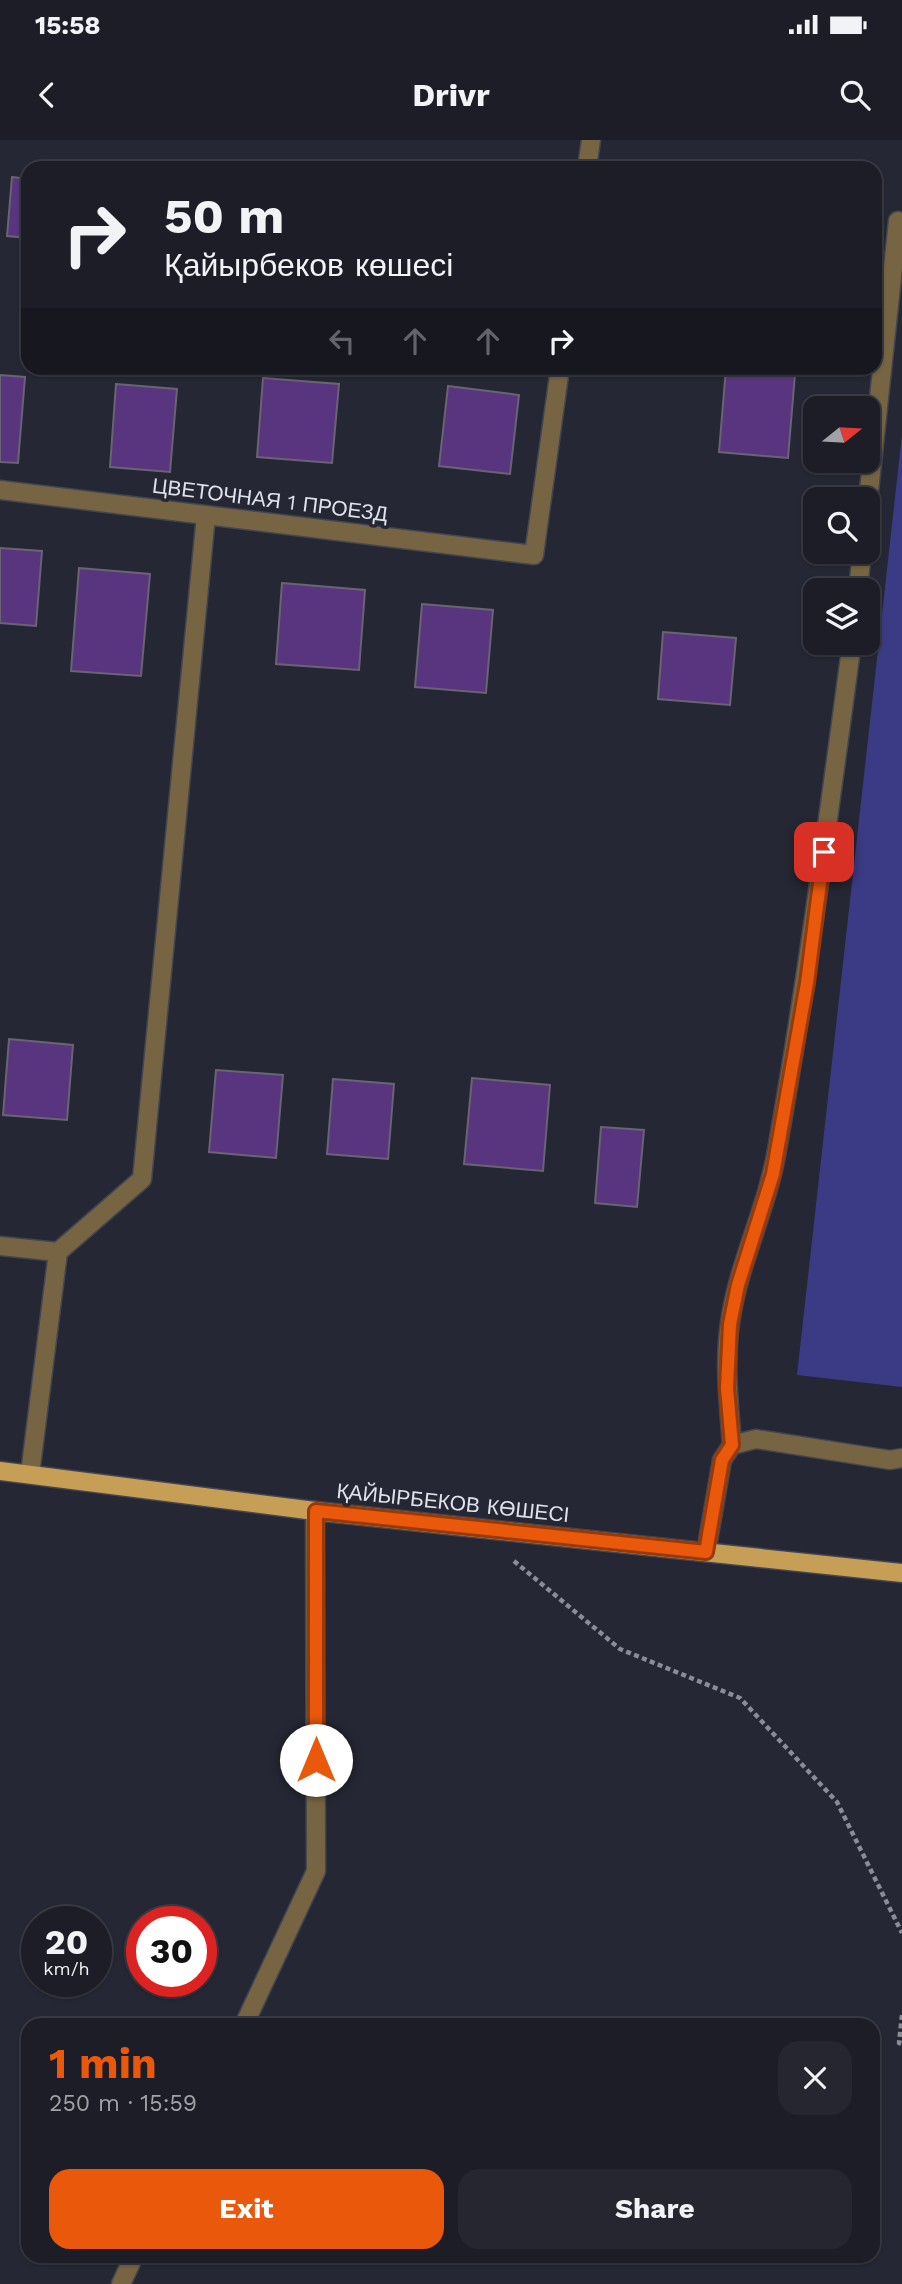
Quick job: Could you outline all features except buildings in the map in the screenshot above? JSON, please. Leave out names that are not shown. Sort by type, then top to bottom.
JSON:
[{"type":"main road","name":"ҚАЙЫРБЕКОВ КӨШЕСІ","points":[[0,1471],[316,1511],[902,1573]]},
{"type":"street","points":[[588,161],[591,140]]},
{"type":"street","points":[[882,370],[898,221]]},
{"type":"street","name":"ЦВЕТОЧНАЯ 1 ПРОЕЗД","points":[[0,490],[534,555],[559,375]]},
{"type":"street","points":[[869,487],[881,375]]},
{"type":"street","points":[[30,1474],[58,1252],[142,1179],[206,515]]},
{"type":"street","points":[[706,1552],[722,1460],[732,1445],[727,1388],[730,1324],[738,1285],[776,1160],[807,983],[850,655]]},
{"type":"street","points":[[0,1246],[58,1252]]},
{"type":"street","points":[[732,1445],[756,1439],[890,1460],[902,1458]]},
{"type":"street","points":[[247,2018],[316,1871],[316,1511]]},
{"type":"street","points":[[121,2284],[131,2263]]},
{"type":"path","points":[[514,1561],[620,1649],[740,1698],[837,1802],[902,1933]]},
{"type":"path","points":[[902,2015],[899,2043],[902,2044]]},
{"type":"shaded area","points":[[902,435],[902,1387],[797,1375],[877,655],[880,655],[880,632]]},
{"type":"route","points":[[316,1760],[316,1511],[706,1552],[722,1460],[732,1445],[727,1388],[730,1324],[738,1285],[773,1174],[807,983],[824,852]]}]
